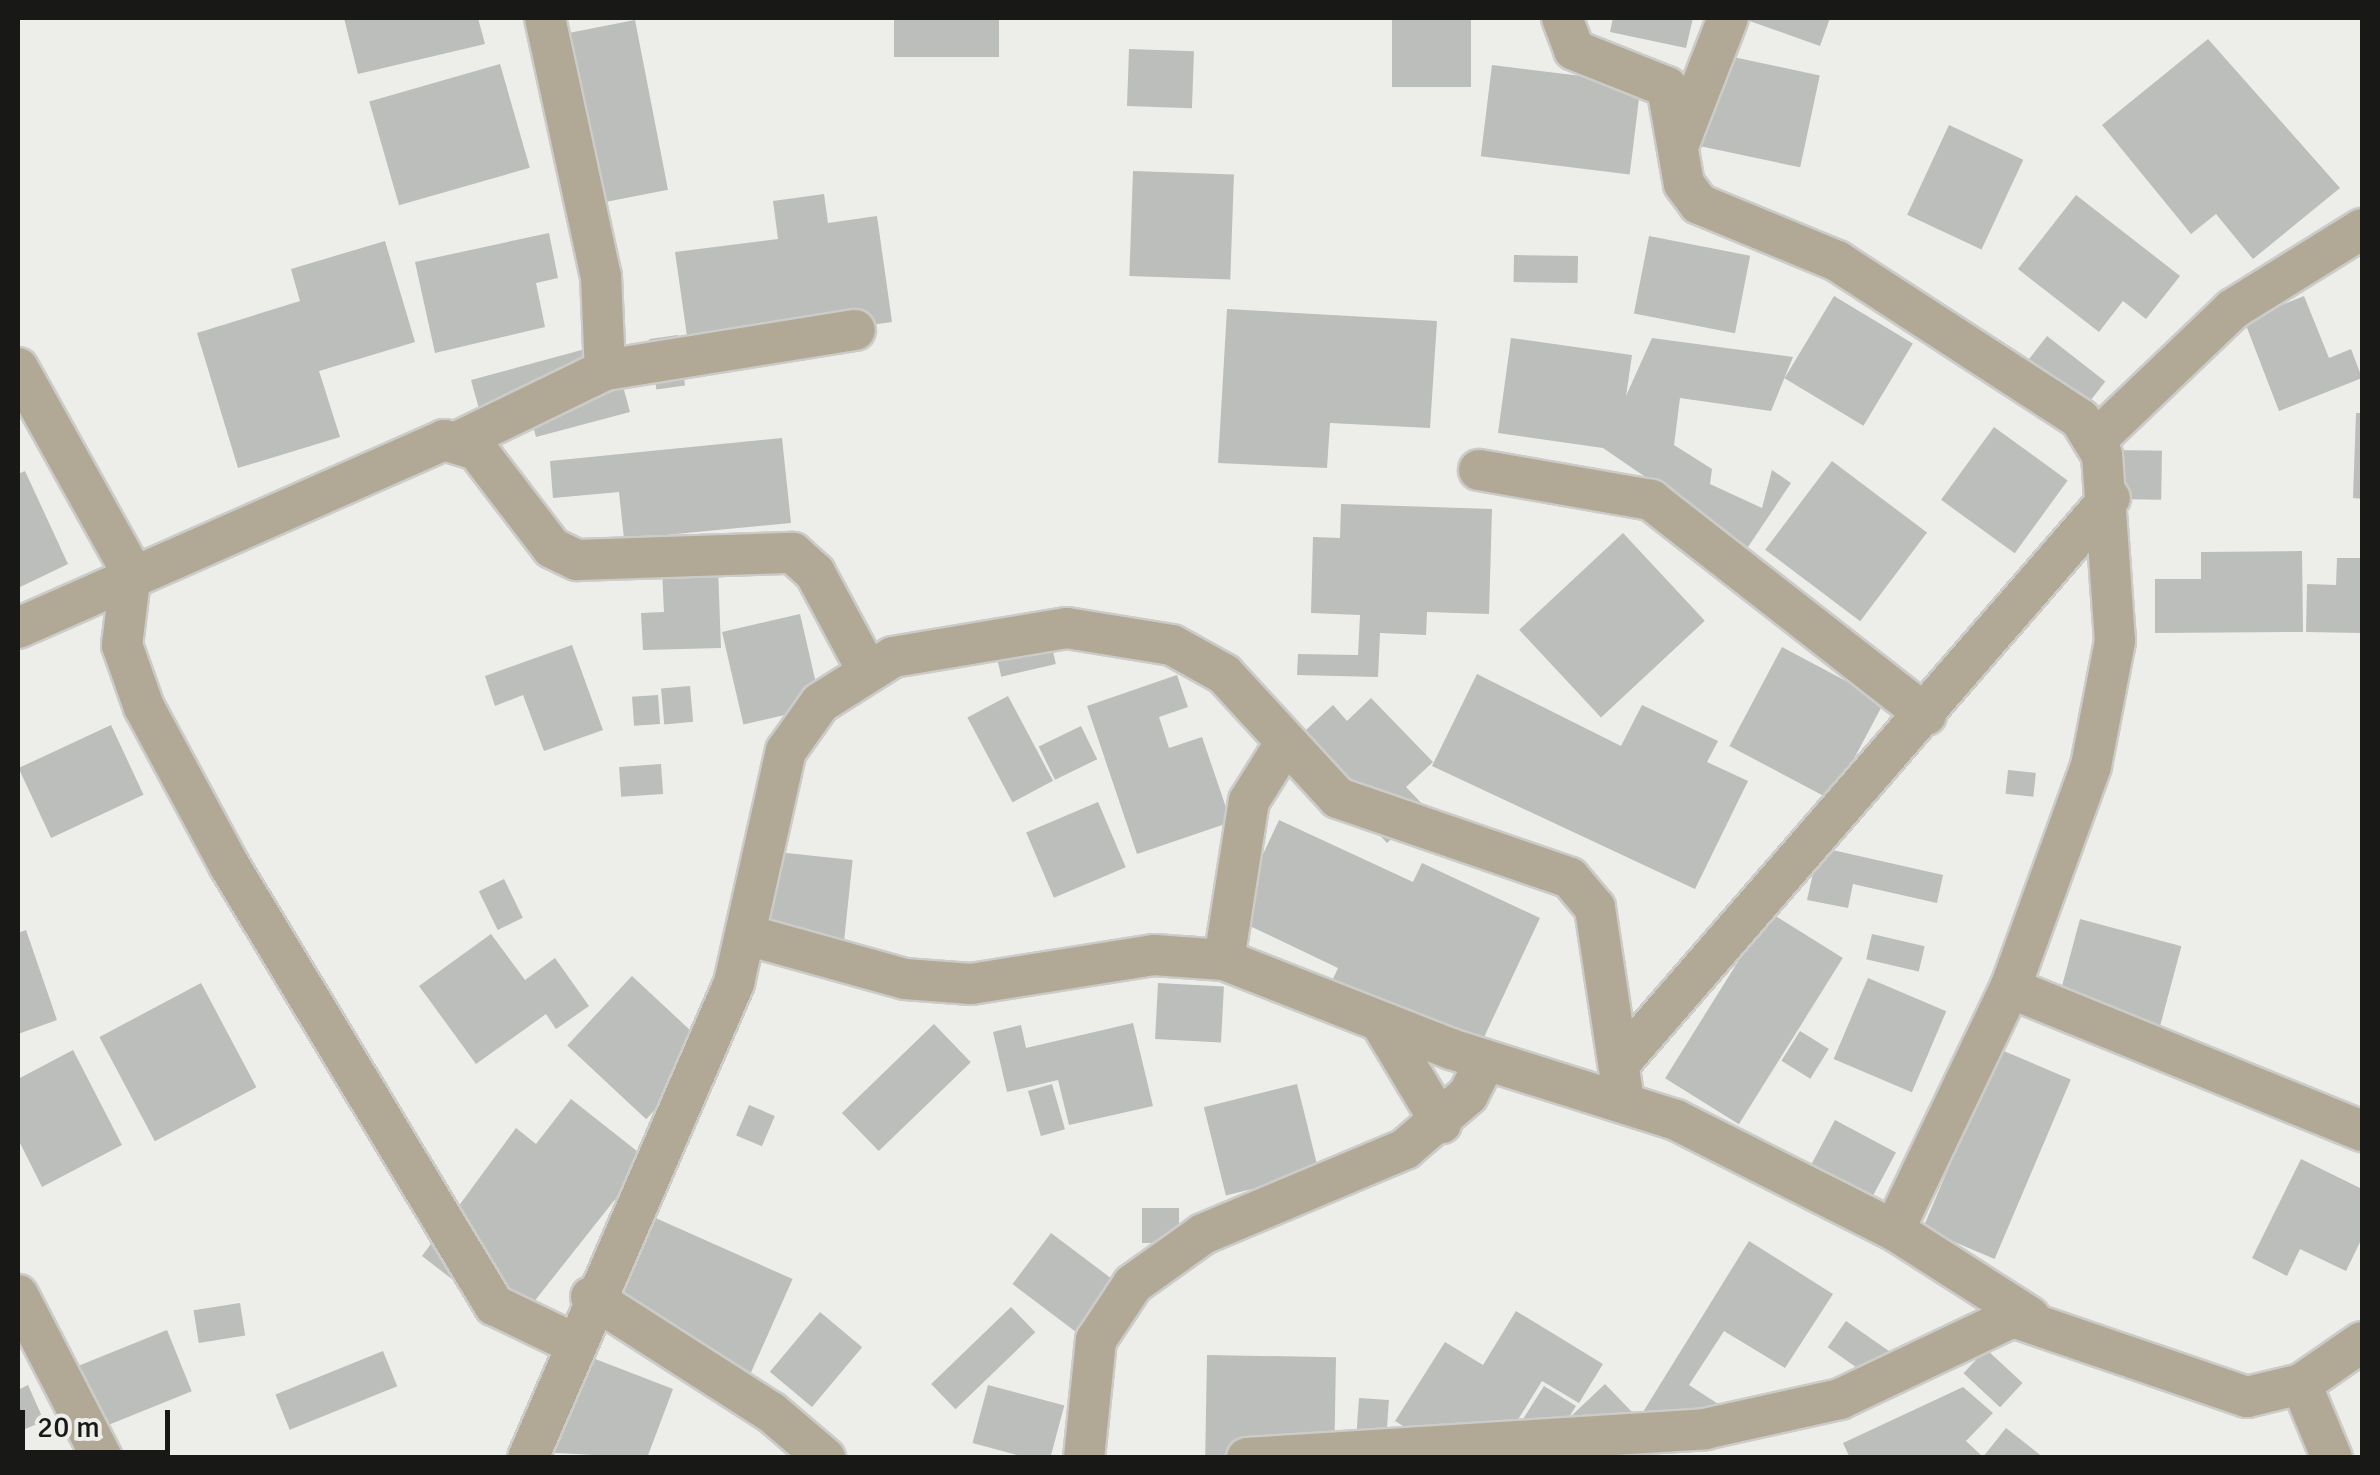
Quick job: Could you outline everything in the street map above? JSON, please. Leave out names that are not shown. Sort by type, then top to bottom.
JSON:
[{"type":"street","points":[[545,18],[602,276],[605,370]]},
{"type":"street","points":[[1562,18],[1574,50],[1667,87],[1684,184],[1699,204],[1838,262],[2067,410],[2097,439],[2110,498],[2115,641],[2091,766],[2010,988],[1894,1230]]},
{"type":"street","points":[[1678,144],[1728,18]]},
{"type":"street","points":[[2097,439],[2234,309],[2362,228]]},
{"type":"street","points":[[18,628],[131,571],[411,448],[459,441],[605,370],[855,330]]},
{"type":"street","points":[[18,368],[131,571],[122,646],[144,707],[230,865],[494,1305],[571,1342]]},
{"type":"street","points":[[459,441],[477,450],[552,548],[577,560],[793,553],[815,573],[867,670]]},
{"type":"street","points":[[1479,470],[1598,485],[1663,507],[1926,715]]},
{"type":"street","points":[[1622,1083],[2110,498]]},
{"type":"street","points":[[528,1458],[571,1342],[662,1156],[747,935],[786,752],[820,703],[867,670],[995,637],[1104,630],[1172,644],[1224,674],[1284,745],[1338,798],[1587,892],[1622,1083]]},
{"type":"street","points":[[1224,960],[1249,801],[1284,745]]},
{"type":"street","points":[[747,935],[906,979],[971,984],[1154,955],[1224,960],[1485,1061],[1622,1083],[1894,1230],[2030,1318],[2220,1391],[2247,1397],[2301,1384],[2362,1342]]},
{"type":"street","points":[[2010,988],[2362,1131]]},
{"type":"street","points":[[1381,1023],[1441,1123]]},
{"type":"street","points":[[1084,1458],[1096,1340],[1133,1284],[1202,1234],[1352,1176],[1441,1123],[1485,1061]]},
{"type":"street","points":[[18,1295],[102,1458]]},
{"type":"street","points":[[591,1297],[771,1412],[825,1458]]},
{"type":"street","points":[[1248,1458],[1705,1429],[1840,1399],[1982,1326],[2030,1318]]},
{"type":"street","points":[[2301,1384],[2332,1458]]},
{"type":"building","points":[[344,18],[478,18],[485,44],[358,74]]},
{"type":"building","points":[[894,18],[999,18],[999,57],[894,57]]},
{"type":"building","points":[[1392,18],[1471,18],[1471,87],[1392,87]]},
{"type":"building","points":[[1613,18],[1693,18],[1686,48],[1610,32]]},
{"type":"building","points":[[1741,18],[1830,18],[1820,46]]},
{"type":"building","points":[[635,20],[668,190],[584,206],[551,36]]},
{"type":"building","points":[[2208,39],[2340,188],[2253,259],[2216,214],[2191,234],[2102,125]]},
{"type":"building","points":[[1129,49],[1194,51],[1192,108],[1127,106]]},
{"type":"building","points":[[1719,54],[1820,75],[1800,167],[1699,146]]},
{"type":"building","points":[[500,64],[530,168],[399,205],[369,101]]},
{"type":"building","points":[[1492,65],[1641,83],[1630,175],[1481,156]]},
{"type":"building","points":[[1949,125],[2023,160],[1981,249],[1907,215]]},
{"type":"building","points":[[1133,171],[1234,175],[1230,279],[1129,276]]},
{"type":"building","points":[[824,194],[828,223],[877,216],[892,322],[689,350],[675,252],[778,239],[773,201]]},
{"type":"building","points":[[2076,195],[2180,276],[2146,319],[2123,301],[2099,332],[2018,269]]},
{"type":"building","points":[[549,233],[558,278],[536,283],[545,327],[435,353],[415,262]]},
{"type":"building","points":[[1649,236],[1750,256],[1735,333],[1634,314]]},
{"type":"building","points":[[385,241],[415,342],[319,371],[340,437],[238,468],[197,333],[300,301],[291,269]]},
{"type":"building","points":[[1514,255],[1578,256],[1578,283],[1514,282]]},
{"type":"building","points":[[1834,296],[1913,343],[1863,426],[1785,378]]},
{"type":"building","points":[[2304,296],[2329,358],[2351,349],[2362,378],[2279,411],[2244,320]]},
{"type":"building","points":[[1227,309],[1437,321],[1430,428],[1330,423],[1327,468],[1218,463]]},
{"type":"building","points":[[678,335],[685,386],[656,390],[649,339]]},
{"type":"building","points":[[2047,336],[2105,382],[2081,413],[2022,368]]},
{"type":"building","points":[[1511,338],[1632,355],[1626,396],[1652,338],[1793,357],[1771,411],[1680,398],[1674,445],[1712,469],[1710,484],[1762,508],[1772,470],[1791,483],[1748,547],[1603,448],[1498,433]]},
{"type":"building","points":[[611,342],[630,412],[536,437],[529,411],[483,423],[471,380]]},
{"type":"building","points":[[2356,413],[2362,413],[2362,499],[2353,498]]},
{"type":"building","points":[[1994,427],[2068,480],[2015,553],[1941,500]]},
{"type":"building","points":[[782,438],[791,523],[624,539],[619,492],[553,498],[550,461]]},
{"type":"building","points":[[2116,450],[2162,451],[2161,500],[2115,499]]},
{"type":"building","points":[[1832,461],[1927,533],[1860,621],[1765,550]]},
{"type":"building","points":[[25,471],[68,564],[18,588],[18,474]]},
{"type":"building","points":[[1341,504],[1492,509],[1489,614],[1427,612],[1426,635],[1380,633],[1378,677],[1297,675],[1298,654],[1358,655],[1360,615],[1311,613],[1313,537],[1340,538]]},
{"type":"building","points":[[1623,533],[1705,621],[1601,718],[1519,630]]},
{"type":"building","points":[[2302,551],[2303,632],[2155,633],[2155,579],[2201,579],[2201,552]]},
{"type":"building","points":[[2337,558],[2362,558],[2362,633],[2306,632],[2307,584],[2336,585]]},
{"type":"building","points":[[718,568],[721,648],[643,650],[641,613],[664,612],[662,570]]},
{"type":"building","points":[[800,614],[821,707],[743,725],[722,632]]},
{"type":"building","points":[[1048,630],[1056,664],[1001,677],[993,643]]},
{"type":"building","points":[[572,645],[603,730],[544,751],[523,695],[495,706],[485,676]]},
{"type":"building","points":[[1782,647],[1884,701],[1832,800],[1729,746]]},
{"type":"building","points":[[1477,674],[1621,746],[1642,705],[1718,741],[1707,762],[1748,781],[1695,889],[1432,766]]},
{"type":"building","points":[[1177,675],[1188,707],[1159,717],[1169,748],[1202,737],[1231,822],[1137,854],[1087,706]]},
{"type":"building","points":[[690,686],[693,722],[664,724],[661,689]]},
{"type":"building","points":[[658,695],[660,724],[634,726],[632,697]]},
{"type":"building","points":[[1008,696],[1053,781],[1012,802],[967,718]]},
{"type":"building","points":[[1371,698],[1433,762],[1406,787],[1425,807],[1387,843],[1293,742],[1333,705],[1347,721]]},
{"type":"building","points":[[111,725],[144,795],[51,838],[19,768]]},
{"type":"building","points":[[1081,726],[1097,759],[1055,780],[1039,747]]},
{"type":"building","points":[[661,764],[663,794],[621,797],[619,767]]},
{"type":"building","points":[[2008,770],[2036,773],[2033,797],[2005,794]]},
{"type":"building","points":[[1098,802],[1126,867],[1054,898],[1026,832]]},
{"type":"building","points":[[1279,820],[1413,882],[1422,863],[1540,918],[1470,1067],[1324,999],[1338,968],[1233,918]]},
{"type":"building","points":[[1819,847],[1943,875],[1937,903],[1853,884],[1848,908],[1807,900]]},
{"type":"building","points":[[777,852],[853,860],[843,947],[768,940]]},
{"type":"building","points":[[504,879],[523,918],[498,930],[479,891]]},
{"type":"building","points":[[1769,912],[1843,958],[1739,1124],[1665,1078]]},
{"type":"building","points":[[2080,919],[2181,946],[2160,1025],[2059,998]]},
{"type":"building","points":[[26,930],[57,1020],[18,1034],[18,933]]},
{"type":"building","points":[[491,934],[525,980],[555,958],[589,1006],[556,1029],[546,1014],[476,1064],[419,986]]},
{"type":"building","points":[[1872,934],[1925,946],[1919,971],[1866,959]]},
{"type":"building","points":[[632,976],[711,1050],[646,1119],[567,1045]]},
{"type":"building","points":[[1868,978],[1946,1011],[1912,1092],[1834,1059]]},
{"type":"building","points":[[201,983],[256,1087],[155,1141],[99,1037]]},
{"type":"building","points":[[1158,983],[1224,986],[1221,1042],[1155,1039]]},
{"type":"building","points":[[1133,1023],[1153,1106],[1069,1125],[1058,1080],[1007,1092],[993,1032],[1021,1025],[1026,1048]]},
{"type":"building","points":[[934,1024],[971,1062],[879,1151],[842,1113]]},
{"type":"building","points":[[1800,1031],[1829,1049],[1810,1079],[1781,1061]]},
{"type":"building","points":[[1999,1049],[2071,1079],[1995,1259],[1923,1228]]},
{"type":"building","points":[[73,1050],[122,1145],[42,1187],[18,1139],[18,1079]]},
{"type":"building","points":[[1052,1084],[1065,1129],[1041,1136],[1028,1091]]},
{"type":"building","points":[[1297,1084],[1319,1172],[1226,1196],[1204,1107]]},
{"type":"building","points":[[571,1099],[647,1159],[514,1327],[422,1256],[516,1128],[536,1144]]},
{"type":"building","points":[[749,1105],[775,1116],[762,1146],[736,1135]]},
{"type":"building","points":[[1835,1120],[1896,1152],[1870,1201],[1809,1169]]},
{"type":"building","points":[[2301,1159],[2362,1189],[2362,1238],[2346,1271],[2300,1249],[2287,1276],[2252,1258]]},
{"type":"building","points":[[1142,1208],[1179,1208],[1179,1243],[1142,1243]]},
{"type":"building","points":[[651,1216],[793,1279],[749,1377],[607,1314]]},
{"type":"building","points":[[1051,1233],[1120,1285],[1082,1336],[1012,1284]]},
{"type":"building","points":[[1749,1241],[1833,1294],[1785,1368],[1724,1331],[1689,1385],[1732,1413],[1706,1452],[1643,1412]]},
{"type":"building","points":[[240,1303],[245,1336],[199,1343],[194,1310]]},
{"type":"building","points":[[1011,1307],[1035,1332],[955,1409],[931,1384]]},
{"type":"building","points":[[1516,1311],[1603,1364],[1579,1403],[1542,1381],[1494,1458],[1455,1458],[1395,1421],[1445,1342],[1483,1365]]},
{"type":"building","points":[[820,1312],[862,1347],[812,1407],[770,1372]]},
{"type":"building","points":[[1846,1321],[1894,1354],[1875,1380],[1828,1347]]},
{"type":"building","points":[[167,1330],[192,1391],[97,1429],[72,1368]]},
{"type":"building","points":[[1986,1349],[2023,1383],[2000,1407],[1963,1373]]},
{"type":"building","points":[[383,1351],[397,1386],[290,1430],[275,1394]]},
{"type":"building","points":[[577,1352],[673,1389],[647,1458],[540,1452]]},
{"type":"building","points":[[1207,1355],[1336,1357],[1334,1458],[1205,1456]]},
{"type":"building","points":[[1605,1384],[1633,1413],[1588,1454],[1509,1441],[1544,1386],[1576,1406],[1568,1419]]},
{"type":"building","points":[[28,1385],[44,1421],[18,1432],[18,1390]]},
{"type":"building","points":[[988,1385],[1064,1405],[1050,1458],[1029,1458],[972,1443]]},
{"type":"building","points":[[1963,1387],[1993,1413],[1966,1441],[1983,1457],[2006,1428],[2044,1458],[1850,1458],[1843,1443]]},
{"type":"building","points":[[1359,1398],[1389,1400],[1385,1451],[1355,1449]]}]
